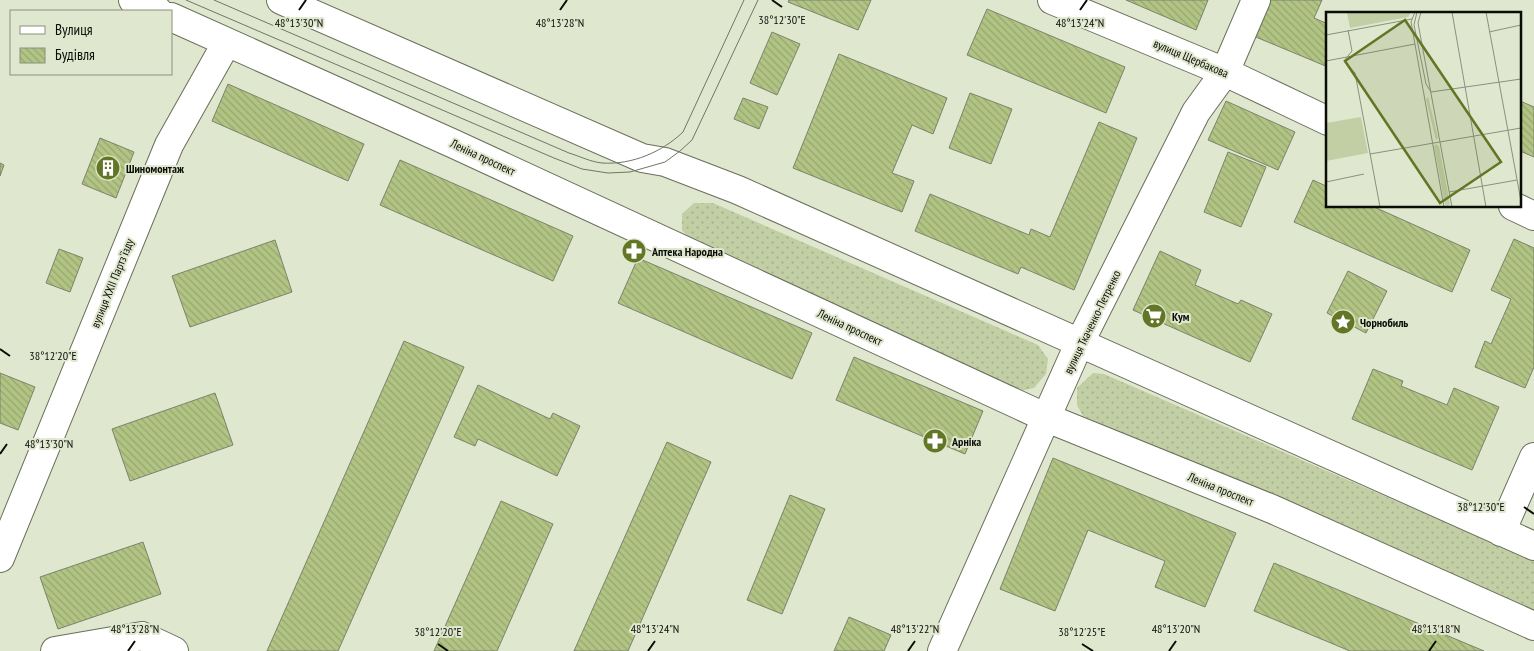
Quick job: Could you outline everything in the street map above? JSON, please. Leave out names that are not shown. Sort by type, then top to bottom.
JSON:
[{"type":"street","points":[[132,0],[156,10]]},
{"type":"street","points":[[281,0],[633,154],[673,165],[738,190],[1534,546]]},
{"type":"street","name":"вулиця Щербакова","points":[[1052,0],[1225,72],[1326,120]]},
{"type":"street","name":"вулиця Ткаченко-Петренко","points":[[942,651],[1079,344],[1196,112],[1225,72],[1256,0]]},
{"type":"street","name":"Леніна проспект","points":[[172,17],[1047,418],[1272,509],[1534,626]]},
{"type":"street","name":"вулиця XXII Партз'їзду","points":[[0,558],[169,145],[227,42]]},
{"type":"street","points":[[1517,208],[1534,216]]},
{"type":"street","points":[[1501,532],[1534,457]]},
{"type":"street","points":[[56,651],[142,636],[174,651]]},
{"type":"green space","points":[[694,203],[713,203],[1038,345],[1048,359],[1046,374],[1034,388],[1020,391],[693,243],[682,230],[682,214]]},
{"type":"green space","points":[[1093,373],[1104,374],[1534,561],[1534,615],[1083,416],[1077,405],[1077,388]]},
{"type":"building","points":[[789,0],[871,0],[858,30],[788,2]]},
{"type":"building","points":[[1126,0],[1208,0],[1196,30]]},
{"type":"building","points":[[1266,0],[1322,0],[1314,18],[1326,23],[1326,66],[1251,35]]},
{"type":"building","points":[[987,9],[1125,67],[1106,113],[967,55]]},
{"type":"building","points":[[772,32],[800,44],[777,95],[750,83]]},
{"type":"building","points":[[839,54],[947,98],[933,134],[912,125],[892,173],[914,181],[902,212],[793,168]]},
{"type":"building","points":[[228,84],[364,144],[348,181],[212,121]]},
{"type":"building","points":[[970,93],[1012,109],[991,164],[949,148]]},
{"type":"building","points":[[743,98],[768,107],[759,129],[734,119]]},
{"type":"building","points":[[1226,101],[1295,132],[1278,170],[1208,140]]},
{"type":"building","points":[[1522,102],[1534,107],[1534,157],[1522,152]]},
{"type":"building","points":[[1099,122],[1137,138],[1074,290],[1021,267],[1018,274],[915,231],[930,194],[1029,235],[1031,229],[1050,237]]},
{"type":"building","name":"Шиномонтаж","points":[[100,138],[134,152],[116,198],[82,184]]},
{"type":"building","points":[[1228,152],[1266,167],[1241,227],[1204,212]]},
{"type":"building","points":[[400,160],[573,236],[553,281],[380,205]]},
{"type":"building","points":[[0,163],[4,165],[0,176]]},
{"type":"building","points":[[1313,180],[1326,186],[1326,208],[1376,208],[1470,250],[1452,292],[1294,222]]},
{"type":"building","points":[[1514,239],[1534,248],[1534,367],[1525,388],[1475,367],[1485,341],[1491,344],[1511,299],[1491,290]]},
{"type":"building","points":[[275,240],[292,292],[190,327],[172,276]]},
{"type":"building","points":[[59,249],[83,258],[70,292],[46,283]]},
{"type":"building","points":[[1160,251],[1201,270],[1195,285],[1238,304],[1241,300],[1272,314],[1250,362],[1133,310]]},
{"type":"building","points":[[638,258],[812,333],[792,379],[618,303]]},
{"type":"building","points":[[1348,271],[1387,291],[1366,333],[1327,313]]},
{"type":"building","points":[[404,341],[464,367],[338,651],[267,651]]},
{"type":"building","points":[[854,357],[983,411],[965,454],[836,400]]},
{"type":"building","points":[[1373,369],[1403,381],[1401,386],[1447,405],[1454,388],[1499,407],[1472,470],[1352,419]]},
{"type":"building","points":[[0,373],[35,387],[18,430],[0,423]]},
{"type":"building","points":[[478,385],[550,419],[553,413],[580,426],[557,476],[478,439],[475,446],[454,437]]},
{"type":"building","points":[[215,393],[233,445],[130,481],[112,429]]},
{"type":"building","points":[[667,442],[711,462],[628,651],[574,651]]},
{"type":"building","points":[[1053,458],[1236,533],[1205,607],[1155,587],[1165,561],[1088,530],[1055,611],[1000,589]]},
{"type":"building","points":[[790,495],[825,509],[782,614],[747,600]]},
{"type":"building","points":[[501,501],[553,524],[497,651],[434,651]]},
{"type":"building","points":[[143,542],[161,594],[58,629],[40,577]]},
{"type":"building","points":[[1274,563],[1484,651],[1350,651],[1254,611]]},
{"type":"building","points":[[849,617],[891,635],[884,651],[834,651]]},
{"type":"tram line","points":[[186,0],[554,158],[582,169],[608,173],[630,172],[665,162],[692,140],[758,0]]},
{"type":"tram line","points":[[214,0],[569,153],[602,163],[624,162],[646,156],[666,146],[683,132],[744,0]]},
{"type":"place","name":"Шиномонтаж","points":[[108,168]]},
{"type":"place","name":"Аптека Народна","points":[[634,251]]},
{"type":"place","name":"Кум","points":[[1154,316]]},
{"type":"place","name":"Чорнобиль","points":[[1343,322]]},
{"type":"place","name":"Арніка","points":[[935,441]]}]
